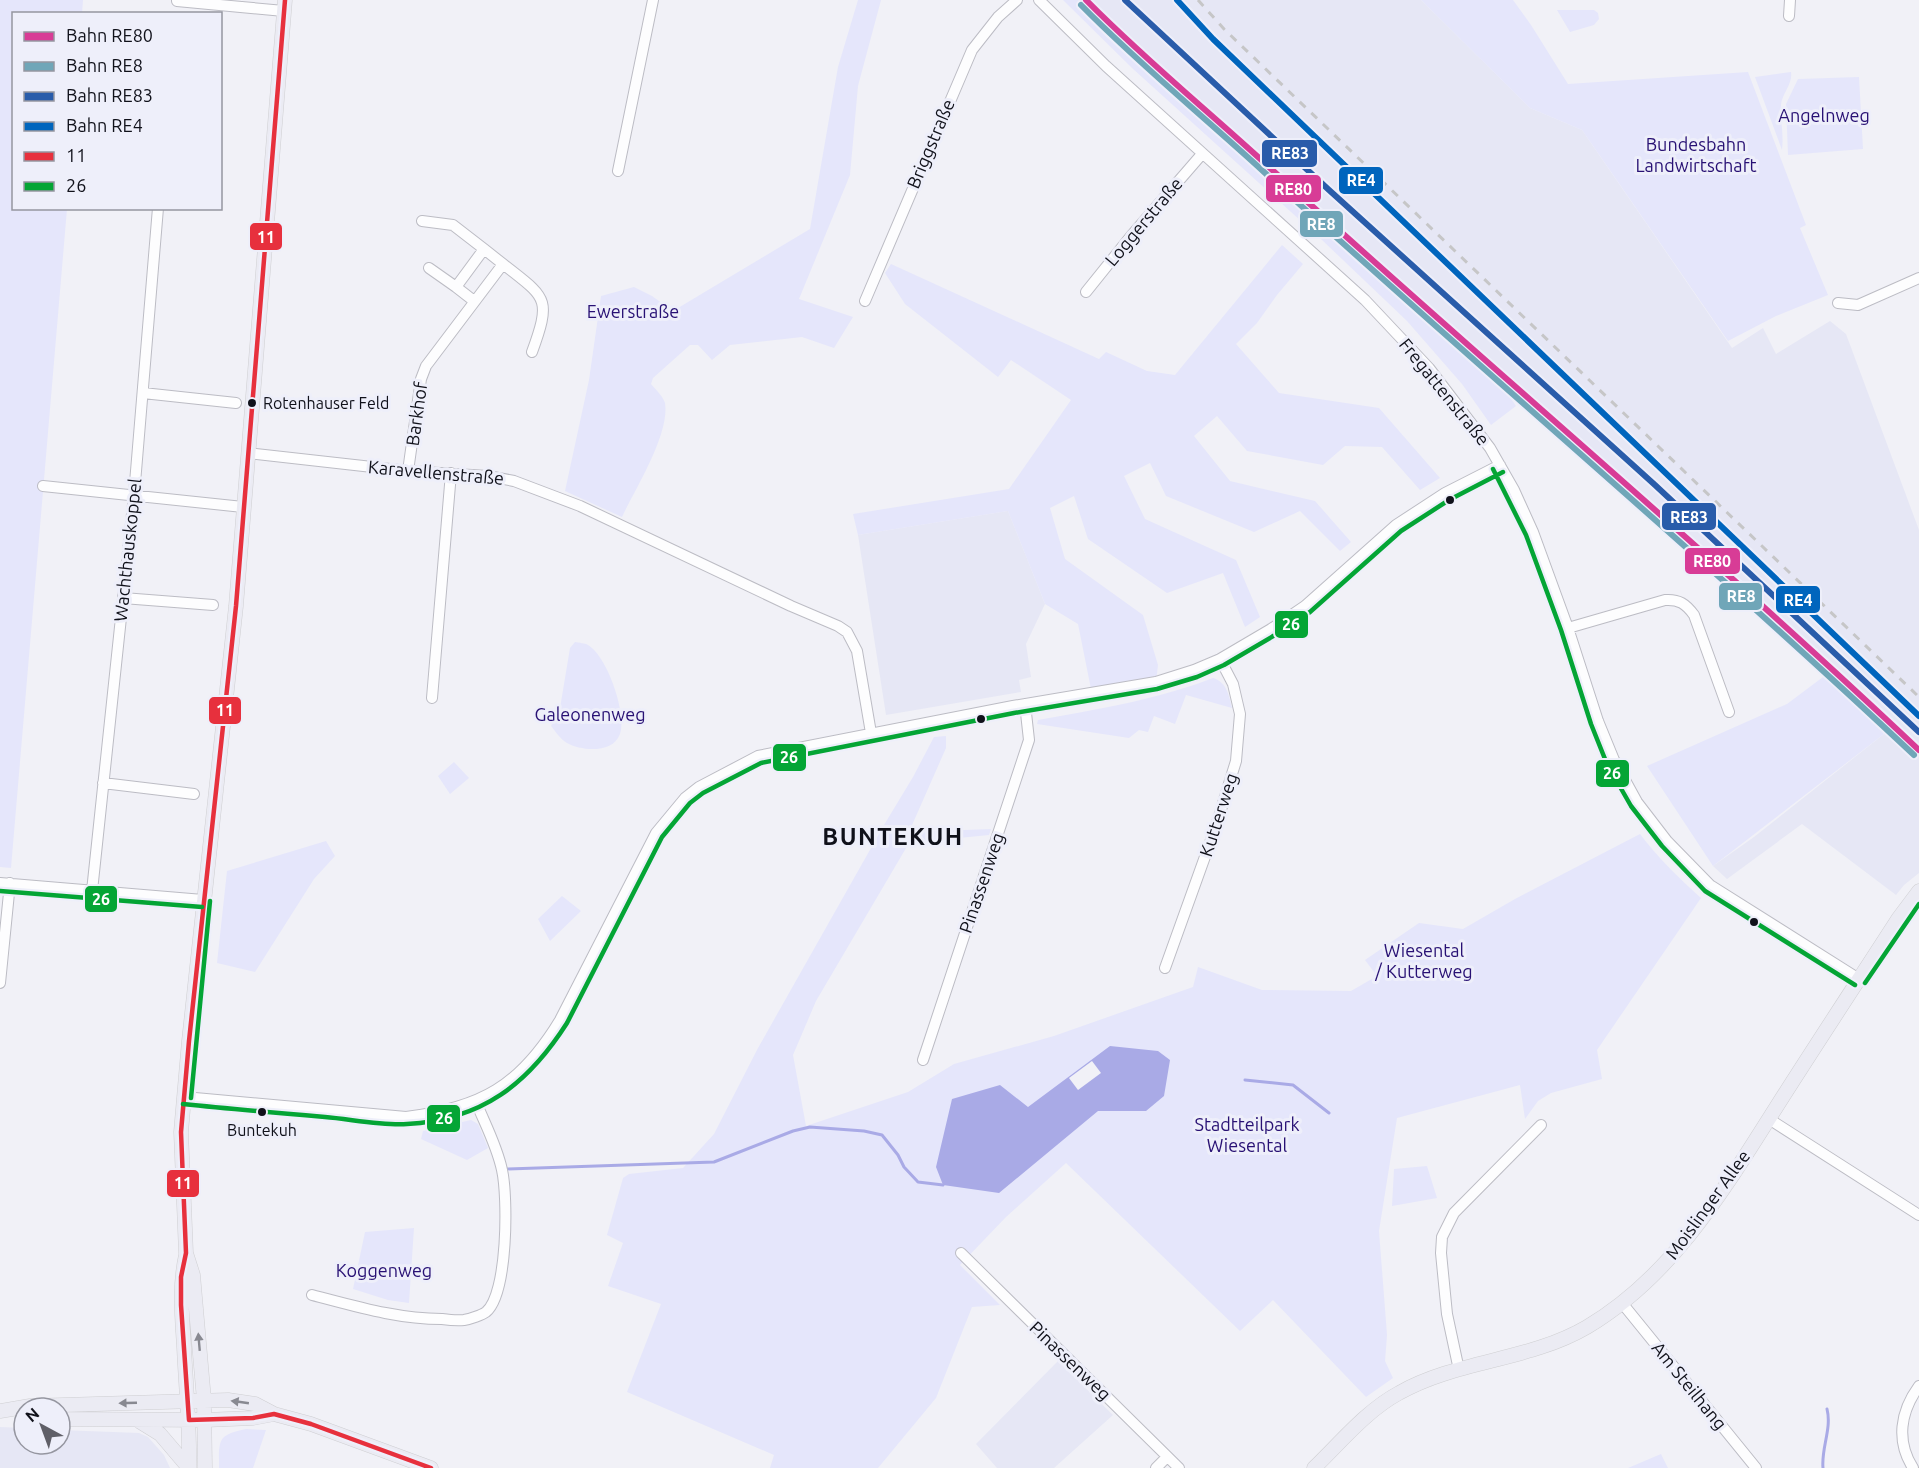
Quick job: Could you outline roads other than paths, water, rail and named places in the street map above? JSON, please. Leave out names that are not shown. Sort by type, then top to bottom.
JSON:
[{"type":"main road","points":[[205,1468],[204,1400],[193,1275],[186,1253],[181,1160],[184,1096],[236,606],[285,5]]},
{"type":"main road","name":"Moislinger Allee","points":[[1314,1468],[1391,1397],[1421,1383],[1459,1370],[1553,1344],[1587,1327],[1622,1303],[1658,1272],[1710,1209],[1859,979],[1919,891]]},
{"type":"main road","points":[[186,1253],[181,1277],[181,1305],[189,1420],[189,1468]]},
{"type":"main road","points":[[0,1412],[30,1406],[204,1400],[255,1404],[274,1414],[311,1424],[431,1468]]},
{"type":"main road","points":[[72,1419],[205,1420],[253,1418],[274,1414]]},
{"type":"main road","points":[[137,1420],[160,1434],[189,1468]]},
{"type":"street","points":[[618,171],[653,0]]},
{"type":"street","name":"Briggstraße","points":[[866,301],[972,50],[1001,14],[1017,0]]},
{"type":"street","name":"Fregattenstraße","points":[[1039,0],[1075,38],[1365,300],[1407,343],[1444,387],[1490,448],[1524,512],[1568,628],[1598,722],[1614,760],[1637,802],[1686,863],[1710,885],[1859,979]]},
{"type":"street","points":[[1789,16],[1790,0]]},
{"type":"street","points":[[177,1],[285,5]]},
{"type":"street","name":"Loggerstraße","points":[[1086,292],[1202,154]]},
{"type":"street","name":"Wachthauskoppel","points":[[92,891],[134,495],[158,210]]},
{"type":"street","points":[[422,221],[453,225],[538,291],[544,304],[539,332],[532,352]]},
{"type":"street","points":[[456,287],[484,249]]},
{"type":"street","name":"Barkhof","points":[[408,471],[421,379],[426,366],[503,264]]},
{"type":"street","points":[[429,268],[474,302]]},
{"type":"street","points":[[1838,303],[1858,305],[1919,278]]},
{"type":"street","points":[[143,393],[236,403]]},
{"type":"street","name":"Karavellenstraße","points":[[248,453],[408,471],[488,476],[514,481],[580,506],[847,632],[857,651],[871,734]]},
{"type":"street","points":[[184,1096],[406,1117],[436,1113],[476,1102],[517,1076],[548,1041],[656,833],[685,798],[699,787],[758,756],[1025,704],[1156,682],[1194,670],[1220,659],[1271,629],[1305,606],[1405,519],[1445,493],[1500,465]]},
{"type":"street","points":[[432,698],[451,473]]},
{"type":"street","points":[[43,486],[243,507]]},
{"type":"street","points":[[123,598],[213,605]]},
{"type":"street","points":[[1568,628],[1665,600],[1680,601],[1694,615],[1729,712]]},
{"type":"street","name":"Kutterweg","points":[[1165,968],[1236,761],[1240,714],[1233,684],[1220,659]]},
{"type":"street","name":"Pinassenweg","points":[[922,1060],[1029,740],[1025,704]]},
{"type":"street","points":[[104,783],[194,794]]},
{"type":"street","points":[[0,983],[5,883],[203,900]]},
{"type":"street","points":[[312,1295],[380,1313],[423,1319],[465,1320],[486,1312],[492,1302],[502,1266],[507,1213],[498,1152],[476,1102]]},
{"type":"street","points":[[1769,1119],[1919,1215]]},
{"type":"street","points":[[1459,1370],[1447,1314],[1441,1253],[1442,1237],[1454,1213],[1541,1125]]},
{"type":"street","name":"Pinassenweg","points":[[962,1253],[963,1257],[1179,1468]]},
{"type":"street","name":"Am Steilhang","points":[[1622,1303],[1756,1468]]},
{"type":"street","points":[[1913,1468],[1902,1445],[1902,1422],[1909,1401],[1919,1386]]},
{"type":"street","points":[[1156,1468],[1167,1456]]},
{"type":"water","points":[[1110,1046],[1158,1051],[1170,1060],[1164,1096],[1146,1111],[1098,1111],[999,1193],[943,1185],[936,1167],[952,1099],[1000,1085],[1028,1107]]},
{"type":"waterway","points":[[1245,1080],[1293,1085],[1329,1113]]},
{"type":"waterway","points":[[505,1169],[714,1162],[793,1131],[810,1127],[864,1131],[882,1135],[898,1155],[904,1167],[918,1182],[943,1185]]},
{"type":"waterway","points":[[1823,1468],[1828,1424],[1827,1409]]},
{"type":"railway","points":[[1198,0],[1224,29],[1919,697]]},
{"type":"rail line","name":"RE80","points":[[1086,0],[1153,64],[1677,529],[1919,750]]},
{"type":"rail line","name":"RE83","points":[[1125,0],[1329,190],[1655,485],[1919,732]]},
{"type":"rail line","name":"RE4","points":[[1177,0],[1213,39],[1919,716]]},
{"type":"rail line","name":"RE8","points":[[1081,5],[1148,69],[1672,535],[1914,755]]},
{"type":"place","name":"Rotenhauser Feld","points":[[252,403]]},
{"type":"place","name":"Buntekuh","points":[[262,1112]]},
{"type":"district","name":"BUNTEKUH","points":[[893,837]]},
{"type":"park label","name":"Angelnweg","points":[[1824,116]]},
{"type":"park label","name":"Bundesbahn Landwirtschaft","points":[[1696,155]]},
{"type":"park label","name":"Ewerstraße","points":[[633,312]]},
{"type":"park label","name":"Galeonenweg","points":[[590,715]]},
{"type":"park label","name":"Wiesental / Kutterweg","points":[[1424,961]]},
{"type":"park label","name":"Stadtteilpark Wiesental","points":[[1247,1135]]},
{"type":"park label","name":"Koggenweg","points":[[384,1271]]}]
